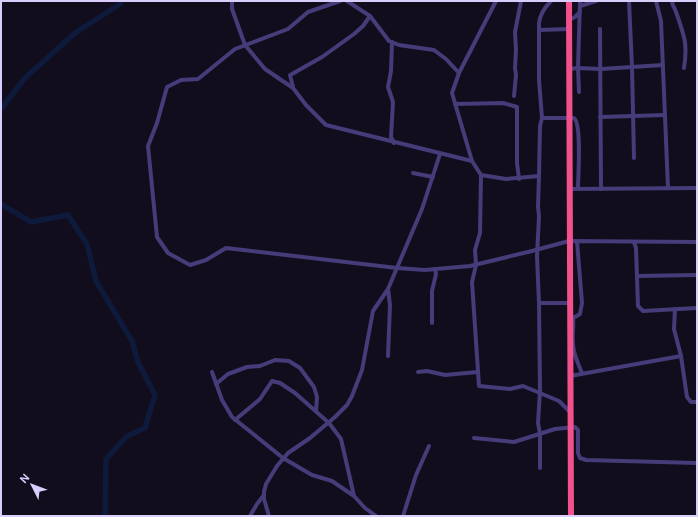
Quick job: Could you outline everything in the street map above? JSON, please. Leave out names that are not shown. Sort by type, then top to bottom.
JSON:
[{"type":"highway","points":[[569,1],[571,516]]},
{"type":"street","points":[[232,1],[232,9],[245,45],[265,69],[293,88],[306,105],[326,125],[472,161]]},
{"type":"street","points":[[340,1],[333,2],[308,12],[288,28],[235,49],[198,79],[181,80],[167,87],[157,123],[148,146],[157,237],[168,253],[190,264],[206,260],[226,248],[396,268],[435,269],[476,265],[570,241],[697,242]]},
{"type":"street","points":[[347,1],[370,16],[389,41],[399,45],[434,50],[446,59],[459,73]]},
{"type":"street","points":[[496,1],[459,73],[452,93],[472,161],[480,175],[480,227],[475,250],[476,265],[472,282],[479,386],[510,389],[523,386],[559,401],[570,412]]},
{"type":"street","points":[[514,96],[516,75],[515,32],[521,1]]},
{"type":"street","points":[[540,468],[540,434],[538,423],[540,394],[537,256],[540,126],[542,118],[539,80],[539,30],[540,16],[551,1]]},
{"type":"street","points":[[579,92],[578,68],[580,3],[596,1]]},
{"type":"street","points":[[628,1],[632,67],[634,158]]},
{"type":"street","points":[[656,1],[661,21],[668,188]]},
{"type":"street","points":[[672,1],[672,5],[676,11],[685,38],[684,68]]},
{"type":"street","points":[[569,20],[580,12]]},
{"type":"street","points":[[282,80],[322,56],[354,34],[363,26],[370,16]]},
{"type":"street","points":[[539,30],[569,29]]},
{"type":"street","points":[[600,29],[601,189]]},
{"type":"street","points":[[392,42],[392,71],[388,87],[393,102],[391,137],[394,143]]},
{"type":"street","points":[[569,69],[601,69],[663,65]]},
{"type":"street","points":[[290,75],[293,88]]},
{"type":"street","points":[[455,104],[504,103],[517,107],[517,163],[519,179]]},
{"type":"street","points":[[600,117],[665,114]]},
{"type":"street","points":[[542,118],[574,118],[577,120],[579,141],[578,189]]},
{"type":"street","points":[[269,516],[264,495],[266,484],[277,466],[288,453],[329,423],[347,405],[358,384],[373,311],[388,288],[422,209],[440,154]]},
{"type":"street","points":[[413,174],[433,177]]},
{"type":"street","points":[[480,175],[506,179],[539,176]]},
{"type":"street","points":[[569,189],[697,188]]},
{"type":"street","points":[[577,241],[582,303],[580,314],[571,317],[574,324],[574,354],[582,374]]},
{"type":"street","points":[[634,242],[636,248],[638,306],[643,311],[697,308]]},
{"type":"street","points":[[432,323],[432,292],[436,274],[435,269]]},
{"type":"street","points":[[637,276],[697,275]]},
{"type":"street","points":[[388,288],[390,305],[388,356]]},
{"type":"street","points":[[539,304],[570,303]]},
{"type":"street","points":[[675,309],[674,328],[681,356],[687,397],[691,402],[697,402]]},
{"type":"street","points":[[570,376],[681,356]]},
{"type":"street","points":[[216,384],[228,374],[248,367],[260,366],[275,360],[290,361],[300,368],[314,387],[317,397],[316,411]]},
{"type":"street","points":[[418,372],[426,371],[445,375],[478,372]]},
{"type":"street","points":[[212,372],[222,400],[235,420],[283,458],[312,475],[332,481],[354,496],[376,516]]},
{"type":"street","points":[[235,420],[260,399],[272,381],[275,381],[295,393],[329,423],[341,439],[354,496]]},
{"type":"street","points":[[474,438],[514,442],[555,429],[575,427],[578,430],[578,453],[580,458],[586,460],[697,463]]},
{"type":"street","points":[[403,516],[416,475],[429,446]]},
{"type":"street","points":[[250,516],[264,495]]},
{"type":"waterway","points":[[1,109],[25,78],[75,33],[120,4],[121,1]]},
{"type":"waterway","points":[[1,204],[31,222],[68,215],[87,244],[96,281],[132,341],[138,362],[155,395],[145,428],[127,436],[106,459],[105,516]]}]
